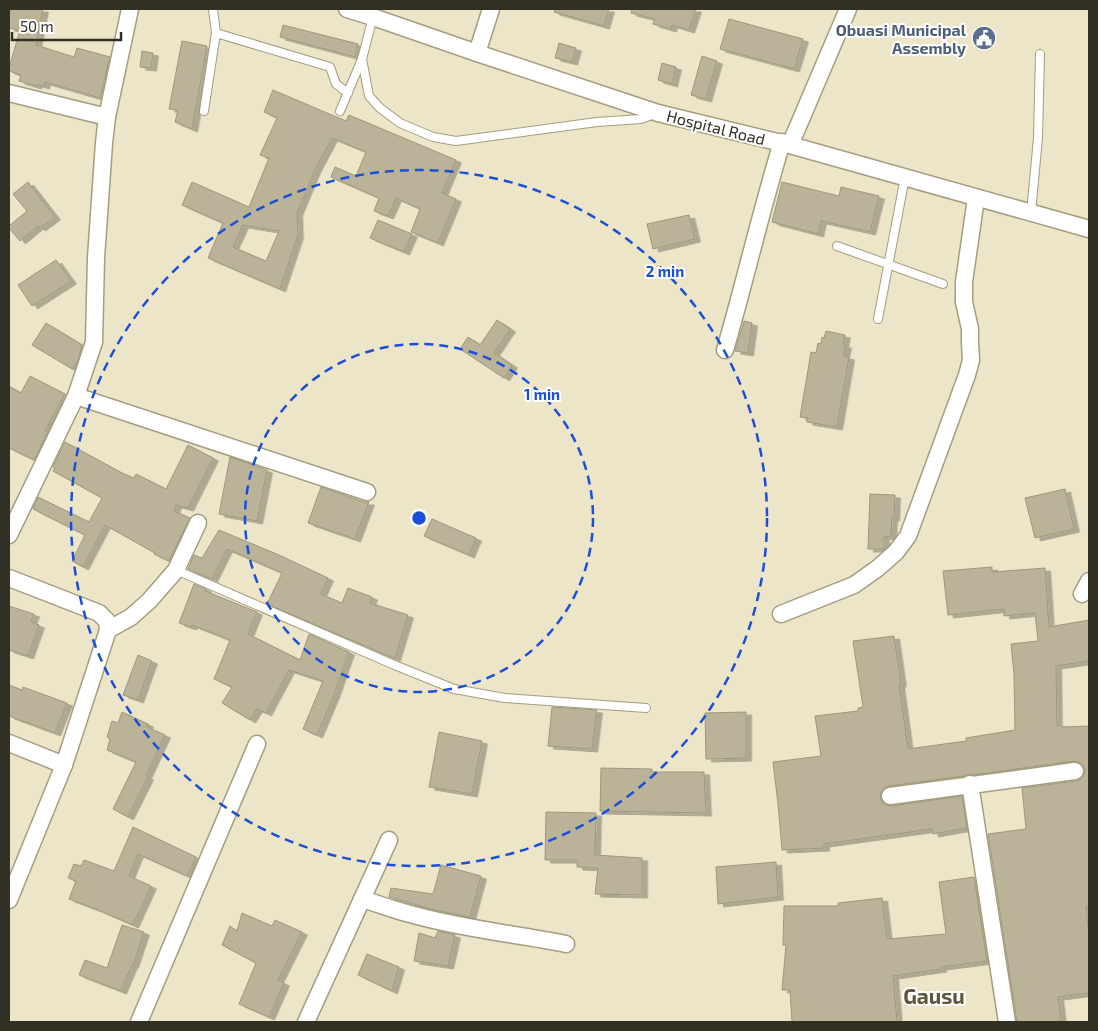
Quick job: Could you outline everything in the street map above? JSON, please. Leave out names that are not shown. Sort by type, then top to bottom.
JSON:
[{"type":"street","points":[[9,535],[76,396],[94,342],[96,258],[104,143],[107,117],[130,9]]},
{"type":"street","name":"Hospital Road","points":[[347,9],[373,16],[477,53],[658,113],[786,144],[1089,229]]},
{"type":"street","points":[[477,53],[491,9]]},
{"type":"street","points":[[725,350],[771,179],[848,9]]},
{"type":"street","points":[[9,93],[107,117]]},
{"type":"street","points":[[781,614],[854,585],[896,552],[908,536],[968,375],[971,360],[970,329],[964,302],[964,282],[976,198]]},
{"type":"street","points":[[76,396],[367,492]]},
{"type":"street","points":[[108,630],[131,617],[149,601],[176,570],[198,523]]},
{"type":"street","points":[[9,578],[99,614],[107,621],[108,630],[64,764],[9,900]]},
{"type":"street","points":[[9,742],[64,764]]},
{"type":"street","points":[[138,1022],[257,744]]},
{"type":"street","points":[[890,796],[1075,771]]},
{"type":"street","points":[[970,784],[1007,1022]]},
{"type":"street","points":[[306,1022],[389,840]]},
{"type":"street","points":[[362,899],[414,915],[461,926],[566,944]]},
{"type":"lane","points":[[204,111],[216,33],[214,9]]},
{"type":"lane","points":[[340,111],[362,59],[373,16]]},
{"type":"lane","points":[[216,33],[330,67],[336,84],[348,93]]},
{"type":"lane","points":[[1031,213],[1038,138],[1040,54]]},
{"type":"lane","points":[[362,59],[369,96],[380,108],[400,123],[433,137],[456,141],[597,122],[641,119],[658,113]]},
{"type":"lane","points":[[878,319],[905,178]]},
{"type":"lane","points":[[837,246],[943,284]]},
{"type":"lane","points":[[176,570],[454,689],[505,698],[646,708]]},
{"type":"building","points":[[9,9],[43,9],[36,45],[74,57],[77,48],[110,57],[100,98],[45,82],[44,86],[37,84],[36,86],[19,81],[21,75],[9,71],[20,30],[9,28]]},
{"type":"building","points":[[555,9],[609,9],[604,26],[554,12]]},
{"type":"building","points":[[632,9],[696,9],[689,30],[672,25],[671,29],[653,24],[655,19],[631,13]]},
{"type":"building","points":[[729,19],[803,39],[794,69],[720,49]]},
{"type":"building","points":[[283,25],[358,44],[355,57],[280,37]]},
{"type":"building","points":[[182,41],[207,46],[192,129],[175,122],[178,110],[169,109]]},
{"type":"building","points":[[559,43],[576,48],[572,62],[555,58]]},
{"type":"building","points":[[142,51],[153,53],[151,68],[140,67]]},
{"type":"building","points":[[702,56],[717,61],[706,99],[691,95]]},
{"type":"building","points":[[662,63],[676,67],[672,84],[658,80]]},
{"type":"building","points":[[273,90],[346,121],[349,115],[456,160],[442,193],[456,199],[438,243],[411,232],[420,209],[396,198],[388,216],[374,211],[379,198],[331,177],[335,167],[356,176],[366,152],[332,138],[315,170],[297,213],[298,235],[280,289],[208,258],[223,223],[182,205],[192,182],[249,207],[269,158],[260,155],[277,118],[264,112]],"holes":[[[243,225],[279,231],[266,261],[233,247]]]},
{"type":"building","points":[[28,182],[55,217],[40,228],[38,226],[20,241],[9,226],[27,211],[13,194]]},
{"type":"building","points":[[782,182],[839,196],[841,187],[879,196],[870,232],[821,221],[818,234],[772,222]]},
{"type":"building","points":[[689,215],[695,239],[653,249],[647,224]]},
{"type":"building","points":[[378,220],[412,234],[404,252],[370,238]]},
{"type":"building","points":[[56,260],[71,281],[32,306],[18,285]]},
{"type":"building","points":[[497,320],[510,329],[494,353],[512,365],[504,378],[460,349],[468,337],[480,345]]},
{"type":"building","points":[[744,321],[752,323],[748,353],[735,351]]},
{"type":"building","points":[[46,323],[82,345],[78,360],[72,369],[32,345]]},
{"type":"building","points":[[826,331],[845,335],[843,345],[846,345],[844,356],[849,357],[837,427],[807,422],[808,418],[800,417],[811,352],[816,353],[818,343],[821,344],[822,337],[824,338]]},
{"type":"building","points":[[30,376],[65,394],[45,431],[48,432],[34,460],[9,448],[9,386],[21,393]]},
{"type":"building","points":[[65,442],[122,473],[134,478],[136,474],[166,489],[188,445],[213,458],[188,508],[176,505],[174,511],[190,518],[169,561],[105,525],[83,567],[72,561],[85,535],[33,509],[38,497],[89,522],[102,498],[53,471],[55,468],[53,467]]},
{"type":"building","points":[[230,457],[267,470],[257,521],[219,514]]},
{"type":"building","points":[[321,487],[369,502],[355,539],[308,523]]},
{"type":"building","points":[[1065,489],[1074,529],[1035,538],[1025,498]]},
{"type":"building","points":[[870,494],[895,495],[891,537],[884,536],[884,549],[868,549]]},
{"type":"building","points":[[432,519],[476,538],[469,555],[424,536]]},
{"type":"building","points":[[219,530],[328,578],[321,594],[342,603],[348,588],[372,597],[370,603],[408,615],[395,658],[267,604],[282,573],[227,549],[212,579],[188,569],[194,555],[202,558]]},
{"type":"building","points":[[992,567],[992,572],[1045,568],[1049,627],[1089,620],[1089,661],[1056,666],[1057,726],[1089,726],[1089,906],[1086,906],[1089,937],[1089,993],[1058,997],[1061,1021],[1017,1022],[988,834],[1026,829],[1022,788],[1081,779],[1085,770],[1079,762],[1074,761],[969,774],[889,786],[881,792],[882,802],[891,806],[962,796],[967,828],[933,834],[932,829],[824,844],[824,848],[782,850],[773,762],[821,756],[815,716],[858,711],[858,708],[863,707],[853,641],[894,636],[908,749],[966,741],[966,738],[1015,730],[1014,674],[1011,644],[1038,641],[1035,613],[1004,616],[1004,609],[948,615],[943,571]]},
{"type":"building","points":[[194,584],[206,589],[205,591],[257,612],[248,634],[300,660],[309,634],[349,652],[317,735],[303,729],[323,681],[289,670],[266,713],[257,709],[250,720],[222,703],[232,687],[214,679],[230,640],[192,625],[191,627],[179,623]]},
{"type":"building","points":[[9,606],[34,614],[31,622],[39,625],[28,656],[9,650]]},
{"type":"building","points":[[138,655],[152,661],[138,700],[123,695]]},
{"type":"building","points":[[9,685],[22,690],[23,687],[67,703],[55,733],[9,716]]},
{"type":"building","points":[[552,707],[597,710],[592,749],[548,746]]},
{"type":"building","points":[[122,712],[148,724],[147,727],[165,735],[146,776],[148,777],[128,817],[113,809],[136,762],[107,750],[110,739],[107,737],[112,721],[118,723]]},
{"type":"building","points":[[746,712],[746,758],[706,759],[705,713]]},
{"type":"building","points":[[439,732],[482,741],[472,794],[429,787]]},
{"type":"building","points":[[601,768],[652,769],[652,772],[704,772],[706,813],[600,811]]},
{"type":"building","points":[[546,812],[596,813],[595,855],[642,858],[642,895],[595,894],[598,868],[577,867],[577,860],[545,860]]},
{"type":"building","points":[[133,827],[196,857],[187,876],[138,854],[129,876],[151,886],[133,925],[69,899],[76,881],[68,878],[74,864],[81,866],[84,860],[114,871]]},
{"type":"building","points":[[776,862],[778,897],[718,904],[716,867]]},
{"type":"building","points":[[441,865],[481,876],[470,917],[435,910],[389,897],[391,888],[433,894]]},
{"type":"building","points":[[974,877],[987,961],[893,976],[897,1022],[792,1022],[790,990],[782,990],[786,945],[783,945],[784,906],[838,906],[838,903],[882,898],[887,939],[946,934],[939,882]]},
{"type":"building","points":[[242,913],[272,926],[275,920],[302,932],[278,980],[284,983],[269,1017],[239,1004],[256,963],[222,945],[230,926],[237,931]]},
{"type":"building","points":[[122,925],[144,932],[133,965],[121,991],[79,975],[85,960],[107,968]]},
{"type":"building","points":[[438,931],[455,935],[448,966],[414,961],[419,933],[435,938]]},
{"type":"building","points":[[367,954],[399,967],[392,991],[358,975]]},
{"type":"place","name":"Obuasi Municipal Assembly","points":[[984,38]]},
{"type":"district","name":"Gausu","points":[[934,995]]}]
